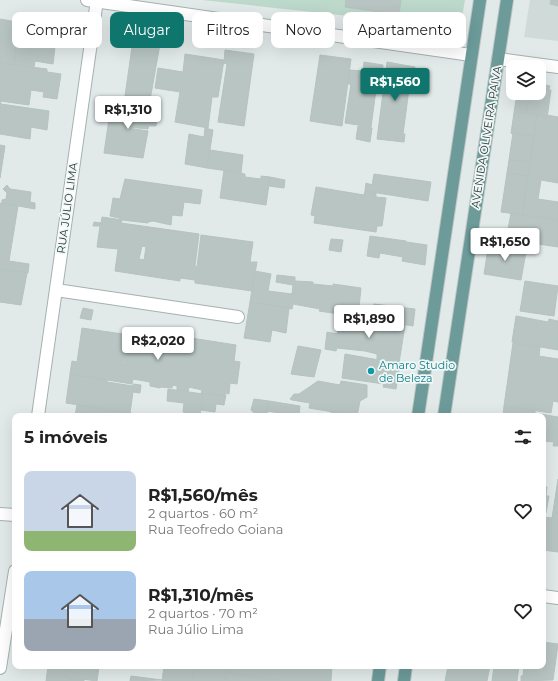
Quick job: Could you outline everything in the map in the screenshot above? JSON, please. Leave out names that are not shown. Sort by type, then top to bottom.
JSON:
[{"type":"main road","points":[[418,413],[480,0]]},
{"type":"main road","name":"AVENIDA OLIVEIRA PAIVA","points":[[444,413],[507,0]]},
{"type":"main road","points":[[378,681],[380,669]]},
{"type":"main road","points":[[404,681],[406,669]]},
{"type":"street","points":[[94,0],[471,55]]},
{"type":"street","name":"RUA JÚLIO LIMA","points":[[38,413],[94,0]]},
{"type":"street","points":[[498,59],[558,67]]},
{"type":"street","points":[[56,290],[238,317]]},
{"type":"street","points":[[0,514],[12,516]]},
{"type":"street","points":[[0,668],[12,590]]},
{"type":"street","points":[[546,596],[558,598]]},
{"type":"shaded area","points":[[530,0],[558,0],[558,41],[524,37]]},
{"type":"green space","points":[[202,0],[465,0],[463,12],[343,12],[343,15],[335,14],[335,12],[313,12]]},
{"type":"building","points":[[346,0],[401,0],[399,12],[380,12],[345,7]]},
{"type":"building","points":[[551,0],[558,0],[558,6],[550,4]]},
{"type":"building","points":[[0,19],[12,21],[12,48],[16,48],[14,65],[0,63]]},
{"type":"building","points":[[17,48],[55,48],[53,64],[35,61],[34,67],[14,65]]},
{"type":"building","points":[[132,48],[159,48],[150,100],[125,96]]},
{"type":"building","points":[[225,50],[254,54],[244,126],[218,122],[227,64],[224,63]]},
{"type":"building","points":[[185,54],[224,60],[218,97],[212,97],[208,128],[175,122],[180,92],[155,88],[158,68],[183,72]]},
{"type":"building","points":[[320,55],[351,59],[342,126],[310,121]]},
{"type":"building","points":[[364,62],[383,65],[382,75],[378,75],[371,127],[345,123],[351,84],[348,84],[350,70],[363,71]]},
{"type":"building","points":[[387,62],[415,67],[412,89],[409,89],[403,134],[405,134],[404,142],[377,139]]},
{"type":"building","points":[[0,63],[47,69],[47,72],[61,74],[57,99],[43,97],[44,92],[31,90],[29,105],[0,101]]},
{"type":"building","points":[[546,85],[550,86],[549,89],[546,89]]},
{"type":"building","points":[[546,89],[551,90],[547,118],[526,113],[528,100],[546,100]]},
{"type":"building","points":[[121,99],[133,100],[132,103],[152,106],[148,129],[128,127],[148,131],[143,158],[104,153],[110,112],[119,113]]},
{"type":"building","points":[[516,100],[528,100],[526,113],[537,115],[534,136],[511,133]]},
{"type":"building","points":[[0,101],[1,104],[49,111],[47,130],[31,127],[30,139],[0,134]]},
{"type":"building","points":[[537,115],[547,118],[547,115],[558,117],[558,183],[541,180],[538,199],[558,202],[558,220],[522,215]]},
{"type":"building","points":[[150,118],[157,119],[156,126],[149,126]]},
{"type":"building","points":[[358,126],[372,128],[370,142],[356,139]]},
{"type":"building","points":[[205,128],[213,130],[207,168],[185,164],[189,134],[204,137]]},
{"type":"building","points":[[513,133],[534,136],[530,162],[509,160]]},
{"type":"building","points":[[0,145],[5,146],[0,178]]},
{"type":"building","points":[[210,150],[243,155],[241,173],[207,168]]},
{"type":"building","points":[[509,160],[530,162],[528,176],[507,173]]},
{"type":"building","points":[[224,170],[245,174],[245,177],[261,179],[261,176],[270,177],[266,205],[220,198]]},
{"type":"building","points":[[507,173],[528,176],[522,215],[501,212]]},
{"type":"building","points":[[374,174],[431,182],[428,201],[365,191],[366,183],[372,185]]},
{"type":"building","points":[[270,177],[285,180],[284,188],[269,186]]},
{"type":"building","points":[[125,179],[202,190],[200,204],[184,202],[182,216],[172,215],[171,225],[153,221],[148,223],[122,220],[110,216],[113,198],[120,199]]},
{"type":"building","points":[[7,185],[10,189],[31,192],[30,202],[35,203],[35,209],[2,203],[2,200],[6,199],[7,193],[3,189]]},
{"type":"building","points":[[316,187],[364,195],[365,191],[376,193],[376,197],[386,198],[382,226],[377,226],[376,232],[314,223],[315,216],[311,215]]},
{"type":"building","points":[[0,203],[18,206],[9,261],[29,264],[28,273],[0,269]]},
{"type":"building","points":[[511,213],[558,220],[558,247],[511,240],[513,230],[508,229]]},
{"type":"building","points":[[102,217],[122,220],[121,223],[199,234],[195,266],[197,267],[201,235],[253,242],[250,262],[257,262],[252,291],[195,283],[195,280],[180,278],[180,281],[115,271],[118,249],[97,247],[100,226],[93,226],[94,222],[101,223]],"holes":[[[142,246],[146,247],[144,260],[139,259]]]},
{"type":"building","points":[[370,236],[427,245],[425,265],[402,261],[403,257],[380,253],[379,258],[367,256]]},
{"type":"building","points":[[331,239],[343,240],[341,252],[329,250]]},
{"type":"building","points":[[489,242],[496,243],[495,247],[526,252],[521,280],[484,274]]},
{"type":"building","points":[[0,269],[27,273],[21,305],[0,302]]},
{"type":"building","points":[[255,271],[271,274],[268,291],[292,294],[293,285],[276,282],[277,275],[295,277],[295,281],[313,282],[313,284],[333,286],[333,284],[361,288],[358,317],[319,311],[320,309],[293,304],[292,309],[250,302]]},
{"type":"building","points":[[525,281],[558,286],[554,316],[520,311]]},
{"type":"building","points":[[250,302],[289,308],[286,333],[272,330],[270,342],[244,338]]},
{"type":"building","points":[[374,304],[415,309],[413,326],[371,320]]},
{"type":"building","points":[[83,308],[93,310],[91,320],[80,318]]},
{"type":"building","points":[[516,316],[548,322],[549,319],[558,321],[558,350],[512,342]]},
{"type":"building","points":[[341,318],[374,323],[374,321],[405,325],[399,363],[377,359],[377,354],[365,351],[337,348],[336,351],[325,349],[327,332],[337,334]]},
{"type":"building","points":[[82,328],[129,335],[130,329],[158,333],[158,338],[159,333],[236,345],[234,361],[240,362],[237,384],[230,383],[229,394],[225,393],[225,396],[201,394],[202,390],[189,387],[188,392],[177,390],[177,386],[173,385],[172,388],[160,388],[150,386],[150,382],[133,379],[132,384],[70,374],[72,361],[77,362]],"holes":[[[126,347],[124,369],[123,369]]]},
{"type":"building","points":[[513,343],[540,347],[539,356],[558,359],[558,402],[553,401],[551,413],[504,406]]},
{"type":"building","points":[[298,346],[321,350],[314,377],[291,374]]},
{"type":"building","name":"Amaro Studio de Beleza","points":[[345,354],[379,360],[379,362],[388,364],[388,361],[400,363],[396,389],[383,387],[384,384],[342,378]]},
{"type":"building","points":[[70,374],[107,380],[107,382],[133,386],[133,384],[141,385],[140,393],[133,392],[130,413],[66,403]]},
{"type":"building","points":[[318,381],[340,385],[341,381],[367,385],[367,397],[360,401],[358,413],[339,413],[309,408],[310,403],[290,399],[294,394],[299,394]]},
{"type":"building","points":[[168,389],[203,394],[200,413],[183,412],[184,403],[167,401]]},
{"type":"building","points":[[203,394],[226,395],[224,405],[216,404],[215,412],[201,410]]},
{"type":"building","points":[[254,399],[269,401],[267,413],[254,413],[251,410]]},
{"type":"building","points":[[269,401],[300,406],[299,413],[280,413],[267,411]]},
{"type":"building","points":[[77,405],[129,413],[76,413]]},
{"type":"building","points":[[504,406],[535,411],[535,413],[503,413]]},
{"type":"building","points":[[331,411],[341,413],[331,413]]},
{"type":"building","points":[[546,415],[558,417],[558,446],[553,446],[554,442],[546,441]]},
{"type":"building","points":[[558,479],[558,552],[546,550],[546,517],[552,518]]},
{"type":"building","points":[[546,496],[549,496],[546,513]]},
{"type":"building","points":[[546,642],[558,644],[553,680],[521,681],[521,676],[523,676],[524,669],[546,669]]},
{"type":"building","points":[[48,669],[66,669],[65,677],[84,680],[84,681],[46,681]]},
{"type":"building","points":[[66,669],[99,669],[97,681],[65,677]]},
{"type":"building","points":[[164,669],[194,669],[192,681],[162,681]]},
{"type":"building","points":[[194,669],[227,669],[225,681],[192,681]]},
{"type":"building","points":[[227,669],[332,669],[331,681],[281,681],[226,673]]},
{"type":"building","points":[[447,669],[489,669],[487,681],[445,681]]},
{"type":"building","points":[[494,669],[519,669],[517,681],[492,681]]},
{"type":"building","points":[[226,673],[253,677],[281,681],[225,681]]},
{"type":"building","points":[[131,676],[162,680],[130,681]]},
{"type":"place","name":"Amaro Studio de Beleza","points":[[371,371]]}]
